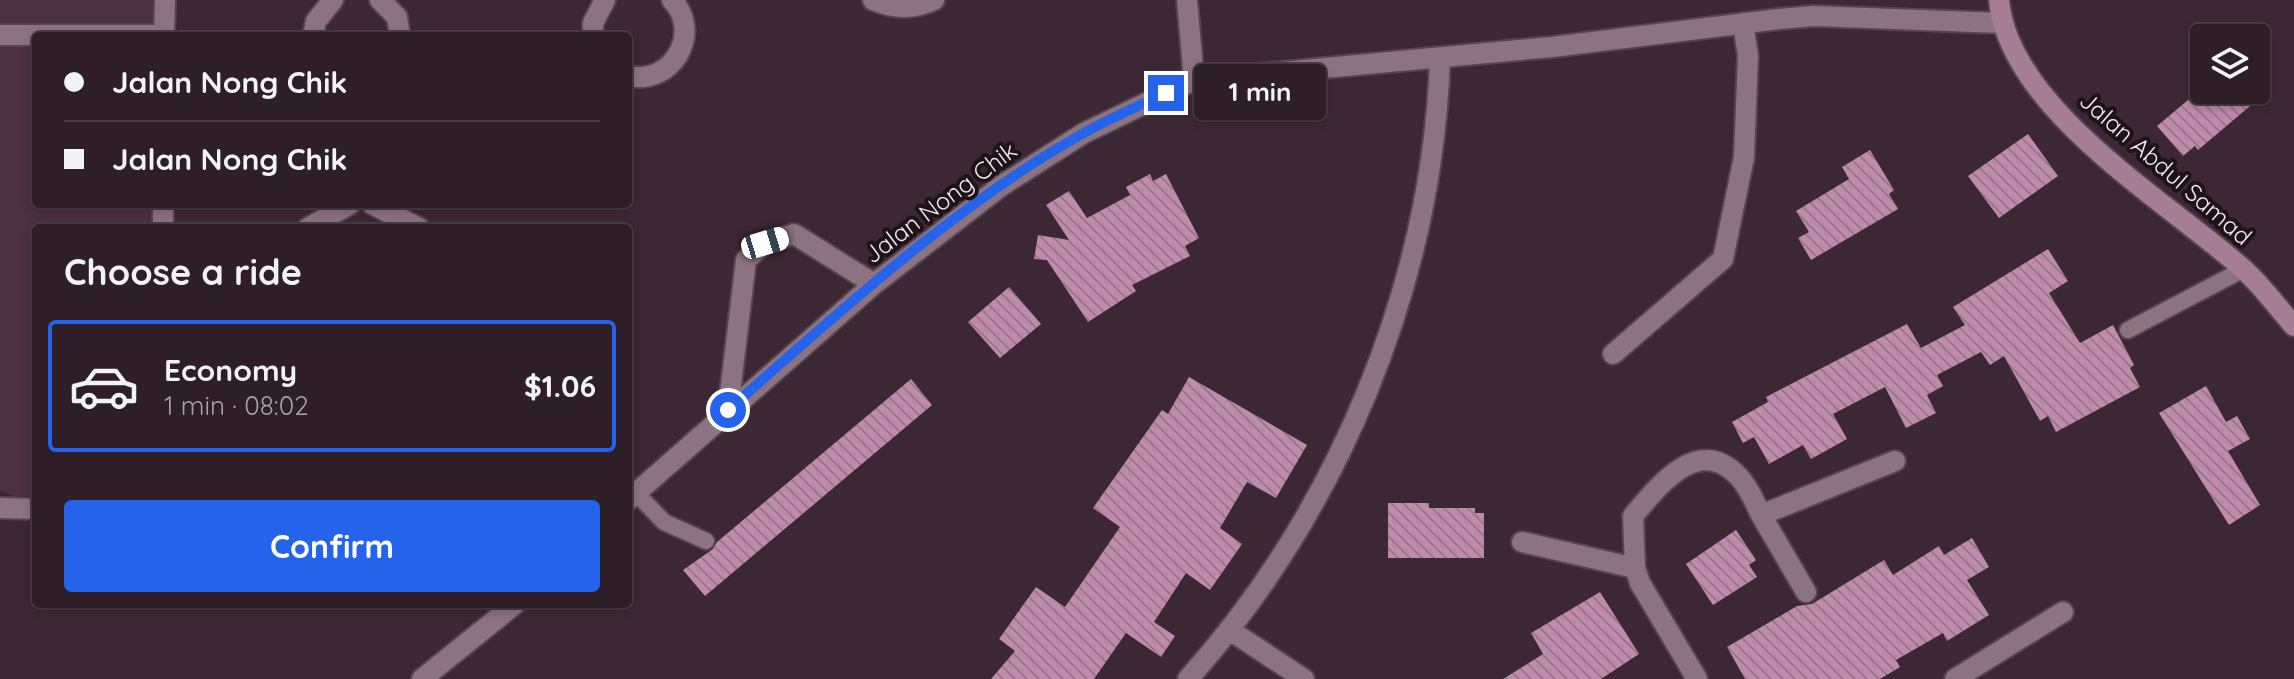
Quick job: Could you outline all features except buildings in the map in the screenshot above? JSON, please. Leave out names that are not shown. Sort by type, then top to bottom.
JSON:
[{"type":"street","points":[[164,32],[165,0]]},
{"type":"street","points":[[314,32],[316,21],[333,0]]},
{"type":"street","points":[[380,0],[397,17],[399,32]]},
{"type":"street","points":[[593,32],[593,23],[605,0]]},
{"type":"street","points":[[873,0],[894,8],[910,8],[934,0]]},
{"type":"street","points":[[1187,0],[1194,80]]},
{"type":"street","name":"Jalan Abdul Samad","points":[[1999,0],[2001,23],[2027,76],[2090,144],[2244,269],[2294,326]]},
{"type":"street","points":[[632,76],[650,76],[674,61],[685,35],[680,2]]},
{"type":"street","name":"Jalan Nong Chik","points":[[632,497],[874,284],[1001,186],[1072,140],[1194,80],[1440,59],[1814,16],[2001,23]]},
{"type":"street","points":[[1613,354],[1706,277],[1723,259],[1744,157],[1748,56],[1743,23]]},
{"type":"street","points":[[0,35],[32,35]]},
{"type":"street","points":[[1188,679],[1231,631],[1309,508],[1370,390],[1405,286],[1426,199],[1437,128],[1440,59]]},
{"type":"street","points":[[315,224],[343,208]]},
{"type":"street","points":[[380,208],[411,224]]},
{"type":"street","points":[[728,410],[746,260],[765,243],[794,234],[874,284]]},
{"type":"street","points":[[1697,679],[1635,568],[1633,516],[1675,472],[1700,458],[1724,463],[1742,478],[1806,592]]},
{"type":"street","points":[[1761,515],[1895,461]]},
{"type":"street","points":[[4,507],[32,509]]},
{"type":"street","points":[[1522,542],[1635,568]]},
{"type":"street","points":[[422,679],[510,608]]},
{"type":"street","points":[[1955,679],[2063,612]]},
{"type":"street","points":[[1231,631],[1304,679]]},
{"type":"lane","points":[[2128,330],[2244,269]]},
{"type":"lane","points":[[632,497],[664,522],[706,541]]},
{"type":"shaded area","points":[[0,0],[157,0],[157,32],[32,32],[32,208],[154,208],[154,224],[32,224],[32,496],[15,496],[0,490]]},
{"type":"route","points":[[728,410],[874,284],[1001,186],[1084,133],[1166,93]]}]
